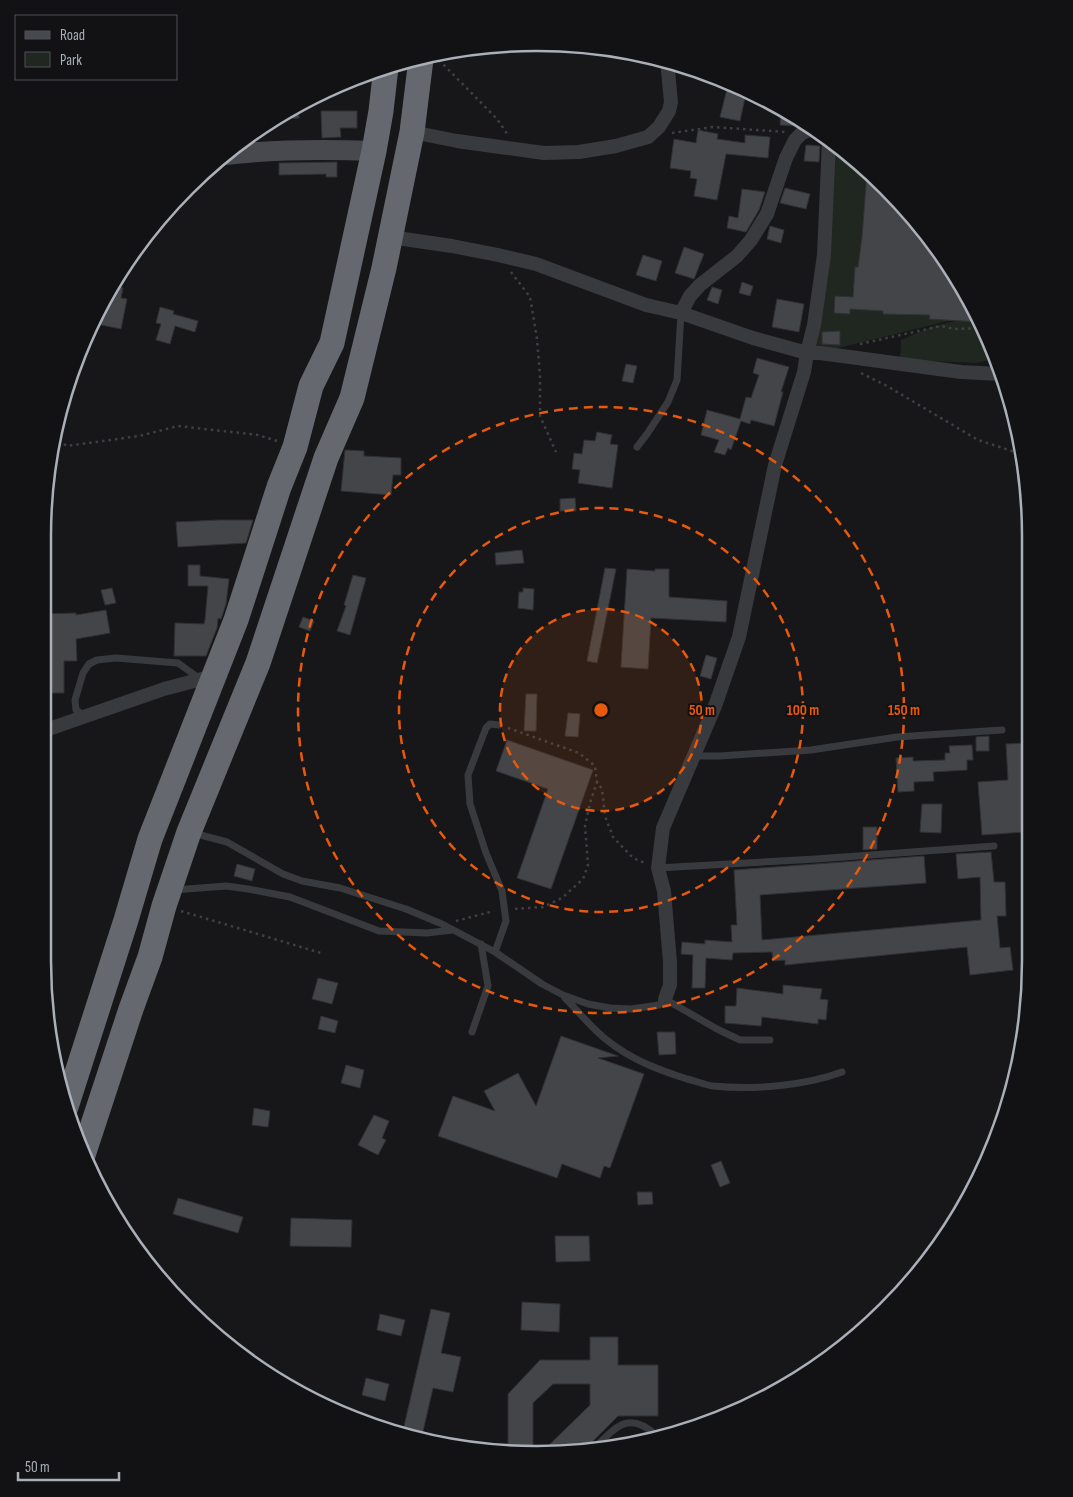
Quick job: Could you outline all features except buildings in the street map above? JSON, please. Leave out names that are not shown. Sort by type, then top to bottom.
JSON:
[{"type":"highway","points":[[84,1135],[99,1103],[150,957],[167,898],[190,832],[258,662],[326,458],[352,398],[390,237],[412,132],[420,66]]},
{"type":"highway","points":[[70,1094],[150,839],[207,678],[241,605],[279,487],[295,447],[311,386],[332,344],[374,151],[385,76]]},
{"type":"highway","points":[[241,605],[273,618]]},
{"type":"street","points":[[412,132],[544,154],[578,152],[616,146],[648,137],[659,127],[669,111],[671,102],[668,70]]},
{"type":"street","points":[[681,314],[690,296],[700,285],[737,256],[751,240],[766,214],[786,158],[795,140],[806,133]]},
{"type":"street","points":[[239,153],[269,150],[319,149],[374,151]]},
{"type":"street","points":[[665,999],[670,985],[670,962],[664,891],[658,868],[663,828],[715,706],[739,638],[775,465],[804,372],[814,325],[824,255],[829,150]]},
{"type":"street","points":[[390,237],[452,246],[536,264],[646,304],[807,353],[820,353],[961,372],[993,374]]},
{"type":"street","points":[[51,728],[164,689],[207,678]]},
{"type":"lane","points":[[637,447],[648,434],[668,402],[677,380],[681,314]]},
{"type":"lane","points":[[86,716],[76,710],[75,700],[84,673],[89,664],[97,660],[116,658],[178,663],[207,678]]},
{"type":"lane","points":[[495,952],[506,921],[502,891],[486,853],[470,804],[468,775],[486,728],[490,724],[499,724]]},
{"type":"lane","points":[[695,756],[811,750],[897,737],[1002,730]]},
{"type":"lane","points":[[190,832],[227,842],[283,874],[302,881],[340,888],[406,909],[442,924],[495,952],[563,996],[588,1004],[631,1009],[660,1005],[665,999],[740,1040],[770,1040]]},
{"type":"lane","points":[[658,868],[994,846]]},
{"type":"lane","points":[[167,898],[226,886],[290,897],[379,931],[427,933],[454,930]]},
{"type":"lane","points":[[472,1032],[488,986],[481,944]]},
{"type":"lane","points":[[563,996],[606,1040],[628,1056],[666,1072],[712,1086],[752,1087],[788,1084],[829,1077],[842,1072]]},
{"type":"lane","points":[[600,1442],[616,1427],[624,1423],[639,1423],[651,1431]]},
{"type":"path","points":[[441,61],[496,119],[517,148]]},
{"type":"path","points":[[648,137],[713,127],[802,131]]},
{"type":"path","points":[[498,255],[530,297],[537,339],[540,375],[540,416],[556,452]]},
{"type":"path","points":[[857,345],[941,326],[954,329],[975,328]]},
{"type":"path","points":[[854,369],[887,386],[978,440],[1014,452]]},
{"type":"path","points":[[61,443],[67,446],[139,436],[178,426],[258,434],[295,447]]},
{"type":"path","points":[[499,724],[579,753],[594,766],[597,782],[602,789],[605,816],[613,837],[633,858],[658,868]]},
{"type":"path","points":[[442,924],[504,909],[524,910],[543,907],[562,898],[582,879],[588,865],[585,826],[597,782]]},
{"type":"path","points":[[167,898],[321,953]]},
{"type":"green space","points":[[835,155],[880,193],[921,241],[940,267],[969,316],[822,352],[810,350],[831,204]]},
{"type":"green space","points":[[970,318],[988,361],[976,363],[900,360],[901,340],[933,326]]}]
